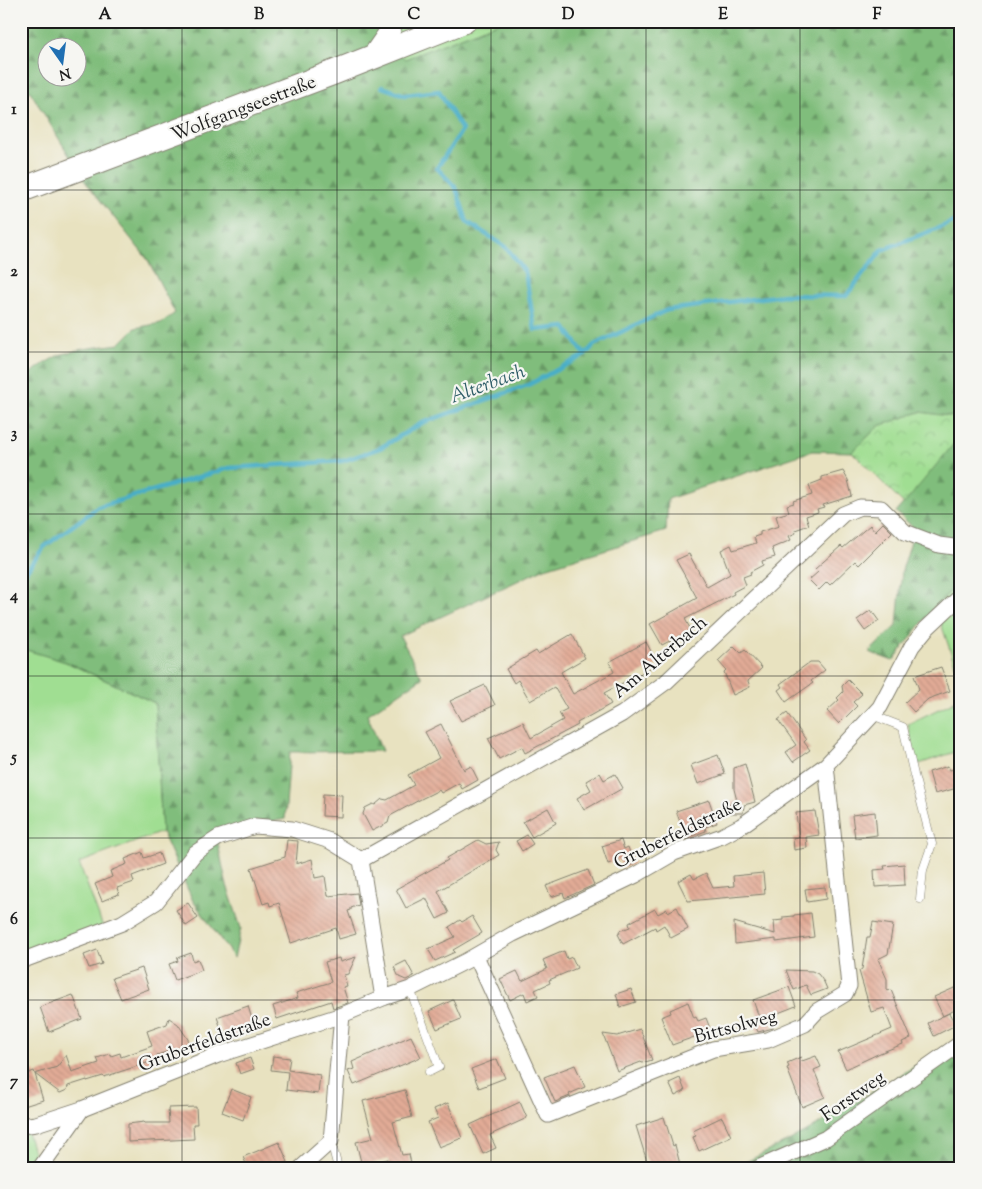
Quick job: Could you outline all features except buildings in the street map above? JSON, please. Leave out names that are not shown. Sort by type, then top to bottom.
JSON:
[{"type":"main road","points":[[373,56],[389,32],[392,21]]},
{"type":"main road","name":"Wolfgangseestraße","points":[[21,190],[464,21]]},
{"type":"street","name":"Am Alterbach","points":[[361,860],[622,714],[666,682],[843,514],[860,507],[881,508],[905,532],[939,545],[961,548]]},
{"type":"street","name":"Gruberfeldstraße","points":[[82,1109],[218,1056],[342,1015],[410,989],[476,956],[513,934],[636,875],[674,853],[722,836],[741,826],[826,765],[880,707],[912,646],[926,629],[961,596]]},
{"type":"street","name":"Bittsolweg","points":[[476,956],[548,1115],[713,1049],[768,1040],[805,1024],[817,1011],[845,994],[849,986],[826,765]]},
{"type":"street","points":[[21,961],[122,923],[156,902],[194,853],[218,838],[255,826],[292,829],[330,841],[361,860],[383,998]]},
{"type":"street","points":[[301,1168],[331,1141],[342,1015]]},
{"type":"street","name":"Forstweg","points":[[758,1168],[826,1138],[961,1043]]},
{"type":"street","points":[[21,1126],[36,1124],[82,1109]]},
{"type":"street","points":[[40,1168],[82,1109]]},
{"type":"lane","points":[[872,715],[903,727],[932,844],[923,870],[920,899]]},
{"type":"lane","points":[[410,989],[439,1067],[429,1072]]},
{"type":"lane","points":[[331,1141],[338,1168]]},
{"type":"green space","points":[[21,21],[368,21],[405,59],[502,21],[961,21],[961,418],[920,412],[879,426],[852,452],[812,451],[668,499],[666,531],[545,568],[400,636],[422,678],[367,715],[382,751],[290,752],[285,819],[220,832],[218,844],[226,882],[241,928],[234,958],[193,901],[162,832],[155,703],[66,662],[21,649],[21,380],[59,355],[83,349],[119,344],[135,328],[161,323],[175,313],[148,260],[84,180],[30,91],[21,90]]},
{"type":"green space","points":[[368,21],[502,21],[405,60]]},
{"type":"green space","points":[[920,412],[961,418],[961,435],[904,504],[852,452],[879,426]]},
{"type":"green space","points":[[961,435],[961,581],[935,606],[893,661],[869,652],[897,625],[902,570],[915,529],[896,512]]},
{"type":"green space","points":[[961,581],[961,682],[935,606]]},
{"type":"green space","points":[[22,648],[66,662],[155,703],[162,832],[79,863],[103,927],[21,957]]},
{"type":"green space","points":[[961,698],[961,750],[916,765],[908,724]]},
{"type":"green space","points":[[961,1038],[961,1168],[734,1168],[808,1131]]},
{"type":"green space","points":[[21,1121],[24,1122],[38,1168],[21,1168]]},
{"type":"waterway","points":[[342,21],[354,26]]},
{"type":"waterway","points":[[382,87],[405,95],[439,91],[462,130],[437,168],[456,188],[467,222],[506,247],[525,272],[535,330],[565,327],[585,355]]},
{"type":"waterway","name":"Alterbach","points":[[21,578],[44,547],[98,507],[229,468],[343,461],[380,448],[422,423],[528,385],[585,355],[594,345],[667,310],[784,295],[846,296],[882,250],[961,219]]}]
